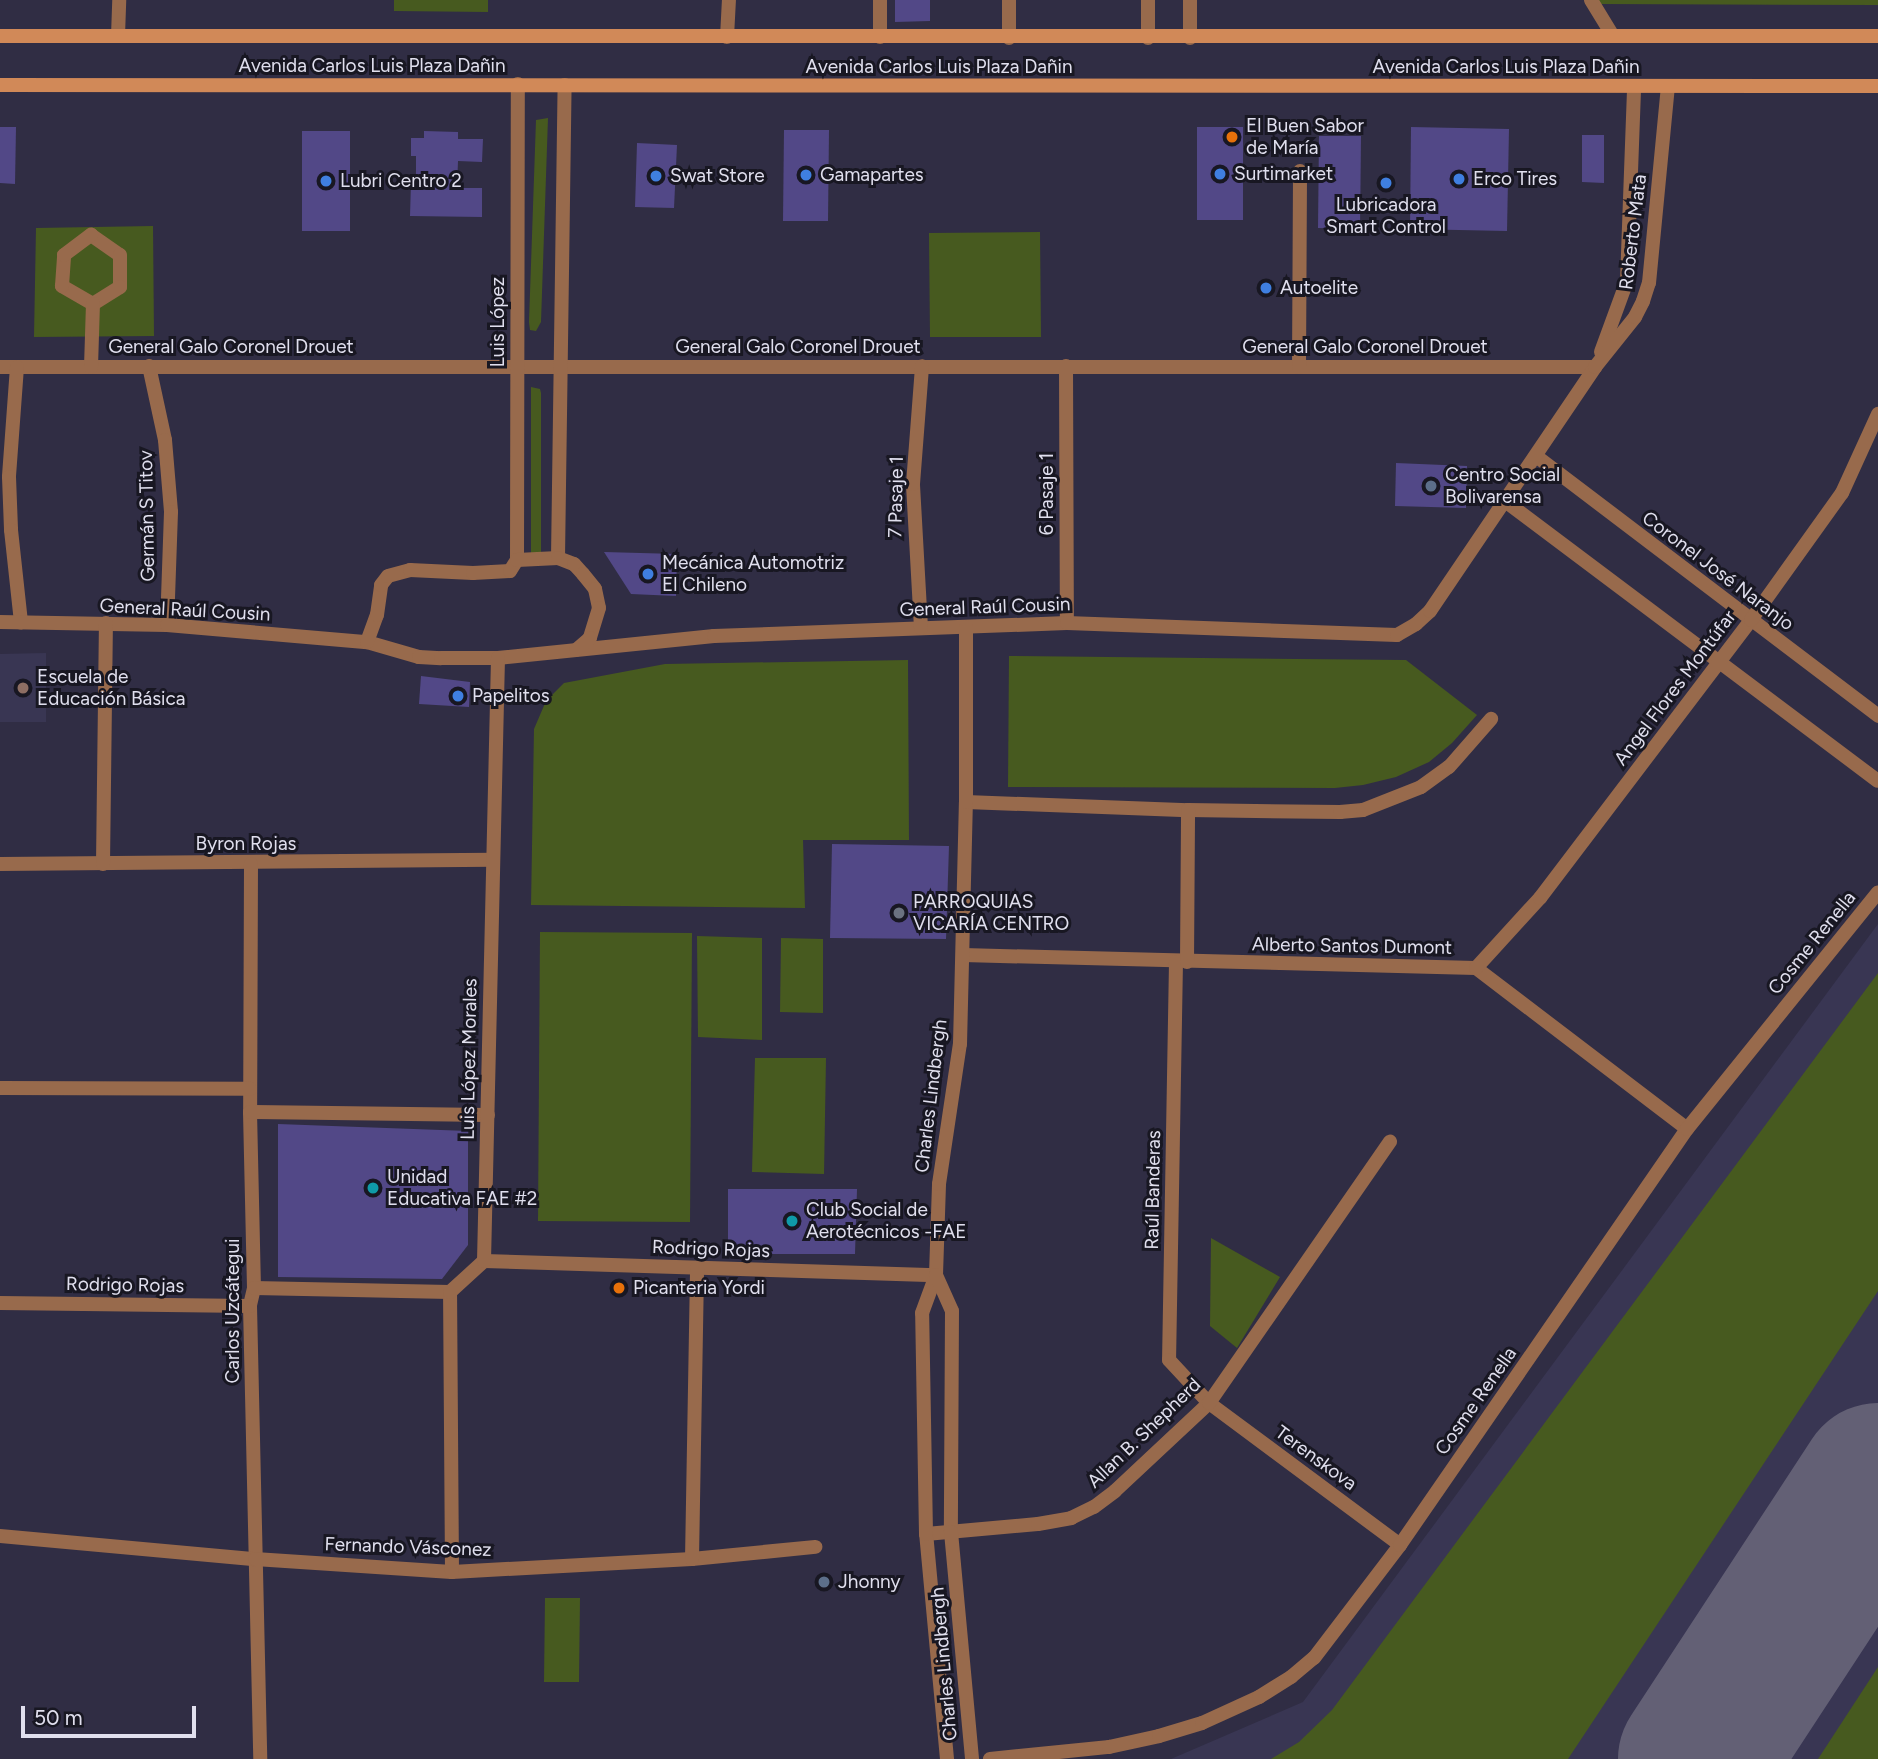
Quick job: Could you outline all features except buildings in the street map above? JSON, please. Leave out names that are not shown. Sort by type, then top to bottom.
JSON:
[{"type":"main road","name":"Avenida Carlos Luis Plaza Dañin","points":[[0,36],[1878,36]]},
{"type":"main road","name":"Avenida Carlos Luis Plaza Dañin","points":[[0,85],[1878,86]]},
{"type":"street","points":[[118,36],[119,0]]},
{"type":"street","points":[[727,37],[729,0]]},
{"type":"street","points":[[880,0],[880,37]]},
{"type":"street","points":[[1009,0],[1009,38]]},
{"type":"street","points":[[1148,0],[1148,38]]},
{"type":"street","points":[[1190,0],[1190,37]]},
{"type":"street","points":[[1591,0],[1613,36]]},
{"type":"street","name":"Luis López","points":[[517,561],[518,84]]},
{"type":"street","points":[[558,558],[565,85]]},
{"type":"street","name":"Roberto Mata","points":[[1595,367],[1628,281],[1634,86]]},
{"type":"street","name":"Roberto Mata","points":[[1396,635],[1416,624],[1430,611],[1595,367],[1635,317],[1649,284],[1668,86]]},
{"type":"street","points":[[1299,367],[1300,171]]},
{"type":"street","points":[[91,235],[120,255],[120,287],[93,304],[62,286],[64,254],[91,235]]},
{"type":"street","points":[[91,366],[93,304]]},
{"type":"street","name":"General Galo Coronel Drouet","points":[[0,366],[1595,367]]},
{"type":"street","points":[[17,366],[9,477],[11,530],[22,622]]},
{"type":"street","name":"Germán S Titov","points":[[149,366],[165,440],[171,512],[167,625]]},
{"type":"street","name":"7 Pasaje 1","points":[[921,628],[913,484],[922,366]]},
{"type":"street","name":"6 Pasaje 1","points":[[1066,366],[1067,623]]},
{"type":"street","name":"Angel Flores Montúfar","points":[[1476,968],[1540,898],[1751,620],[1842,493],[1878,414]]},
{"type":"street","name":"Coronel José Naranjo","points":[[1536,456],[1878,716]]},
{"type":"street","points":[[1505,501],[1878,781]]},
{"type":"street","points":[[367,642],[377,615],[381,584],[388,576],[410,570],[473,573],[510,571],[517,561],[558,558],[573,564],[583,574],[594,589],[599,608],[590,638],[576,650]]},
{"type":"street","name":"General Raúl Cousin","points":[[0,622],[167,625],[367,642],[419,657],[498,658],[713,636],[1067,623],[1396,635]]},
{"type":"street","points":[[103,864],[106,624]]},
{"type":"street","name":"Charles Lindbergh","points":[[947,1759],[926,1534],[922,1313],[936,1275],[939,1184],[960,1044],[966,802],[966,627]]},
{"type":"street","name":"Luis López Morales","points":[[484,1261],[498,658]]},
{"type":"street","points":[[966,802],[1188,810],[1363,810],[1421,787],[1449,767],[1491,719]]},
{"type":"street","name":"Raúl Banderas","points":[[1188,810],[1169,1360],[1209,1403]]},
{"type":"street","name":"Byron Rojas","points":[[0,864],[493,860]]},
{"type":"street","name":"Carlos Uzcátegui","points":[[251,864],[250,1112],[254,1288],[250,1306],[260,1759]]},
{"type":"street","name":"Cosme Renella","points":[[990,1759],[1109,1747],[1202,1723],[1259,1697],[1292,1677],[1314,1658],[1400,1545],[1687,1129],[1878,892]]},
{"type":"street","name":"Alberto Santos Dumont","points":[[963,955],[1476,968],[1687,1129]]},
{"type":"street","points":[[0,1088],[250,1089]]},
{"type":"street","points":[[250,1112],[488,1115]]},
{"type":"street","name":"Allan B. Shepherd","points":[[926,1534],[1038,1524],[1071,1518],[1094,1507],[1209,1403],[1390,1142]]},
{"type":"street","points":[[254,1288],[450,1292],[484,1261]]},
{"type":"street","name":"Rodrigo Rojas","points":[[484,1261],[936,1275]]},
{"type":"street","points":[[692,1559],[697,1268]]},
{"type":"street","name":"Charles Lindbergh","points":[[936,1275],[952,1311],[951,1532],[972,1759]]},
{"type":"street","points":[[450,1292],[452,1572]]},
{"type":"street","name":"Rodrigo Rojas","points":[[0,1303],[250,1306]]},
{"type":"street","name":"Terenskova","points":[[1209,1403],[1400,1545]]},
{"type":"street","name":"Fernando Vásconez","points":[[0,1536],[255,1559],[452,1572],[692,1559],[815,1547]]},
{"type":"shaded area","name":"Escuela de Educación Básica","points":[[46,653],[46,722],[0,722],[0,654]]},
{"type":"shaded area","points":[[1878,924],[1878,1759],[1171,1759],[1303,1702]]},
{"type":"green space","points":[[394,0],[488,0],[488,12],[394,11]]},
{"type":"green space","points":[[1598,0],[1878,0],[1878,5],[1600,4]]},
{"type":"green space","points":[[548,118],[541,322],[536,331],[530,330],[529,322],[536,120]]},
{"type":"green space","points":[[153,226],[154,336],[34,337],[36,228]]},
{"type":"green space","points":[[1040,232],[1041,337],[930,337],[929,233]]},
{"type":"green space","points":[[531,387],[540,389],[541,393],[541,554],[531,554]]},
{"type":"green space","points":[[1009,656],[1406,660],[1477,715],[1452,743],[1429,762],[1396,777],[1363,785],[1335,788],[1008,787]]},
{"type":"green space","points":[[908,660],[909,840],[803,840],[805,908],[531,905],[534,729],[546,701],[564,683],[665,664]]},
{"type":"green space","points":[[540,932],[692,933],[690,1222],[538,1221]]},
{"type":"green space","points":[[697,936],[762,938],[762,1040],[698,1037]]},
{"type":"green space","points":[[781,938],[823,939],[823,1013],[780,1012]]},
{"type":"green space","points":[[1878,973],[1878,1291],[1568,1759],[1271,1759],[1299,1742],[1332,1710]]},
{"type":"green space","points":[[755,1058],[826,1058],[824,1174],[752,1172]]},
{"type":"green space","points":[[1211,1238],[1280,1277],[1237,1348],[1210,1326]]},
{"type":"green space","points":[[545,1598],[580,1598],[579,1682],[544,1682]]},
{"type":"green space","points":[[1878,1667],[1878,1759],[1818,1759]]},
{"type":"taxiway","points":[[1766,1654],[1797,1619],[1823,1600],[1853,1586],[1878,1580]]},
{"type":"runway","points":[[1697,1759],[1878,1482]]},
{"type":"place","name":"El Buen Sabor de María","points":[[1232,137]]},
{"type":"place","name":"Surtimarket","points":[[1220,174]]},
{"type":"place","name":"Gamapartes","points":[[806,175]]},
{"type":"place","name":"Swat Store","points":[[656,176]]},
{"type":"place","name":"Erco Tires","points":[[1459,179]]},
{"type":"place","name":"Lubri Centro 2","points":[[326,181]]},
{"type":"place","name":"Lubricadora Smart Control","points":[[1386,183]]},
{"type":"place","name":"Autoelite","points":[[1266,288]]},
{"type":"place","name":"Centro Social Bolivarensa","points":[[1431,486]]},
{"type":"place","name":"Mecánica Automotriz El Chileno","points":[[648,574]]},
{"type":"place","name":"Escuela de Educación Básica","points":[[23,688]]},
{"type":"place","name":"Papelitos","points":[[458,696]]},
{"type":"place","name":"PARROQUIAS VICARÍA CENTRO","points":[[899,913]]},
{"type":"place","name":"Unidad Educativa FAE #2","points":[[373,1188]]},
{"type":"place","name":"Club Social de Aerotécnicos -FAE","points":[[792,1221]]},
{"type":"place","name":"Picanteria Yordi","points":[[619,1288]]},
{"type":"place","name":"Jhonny","points":[[824,1582]]}]
